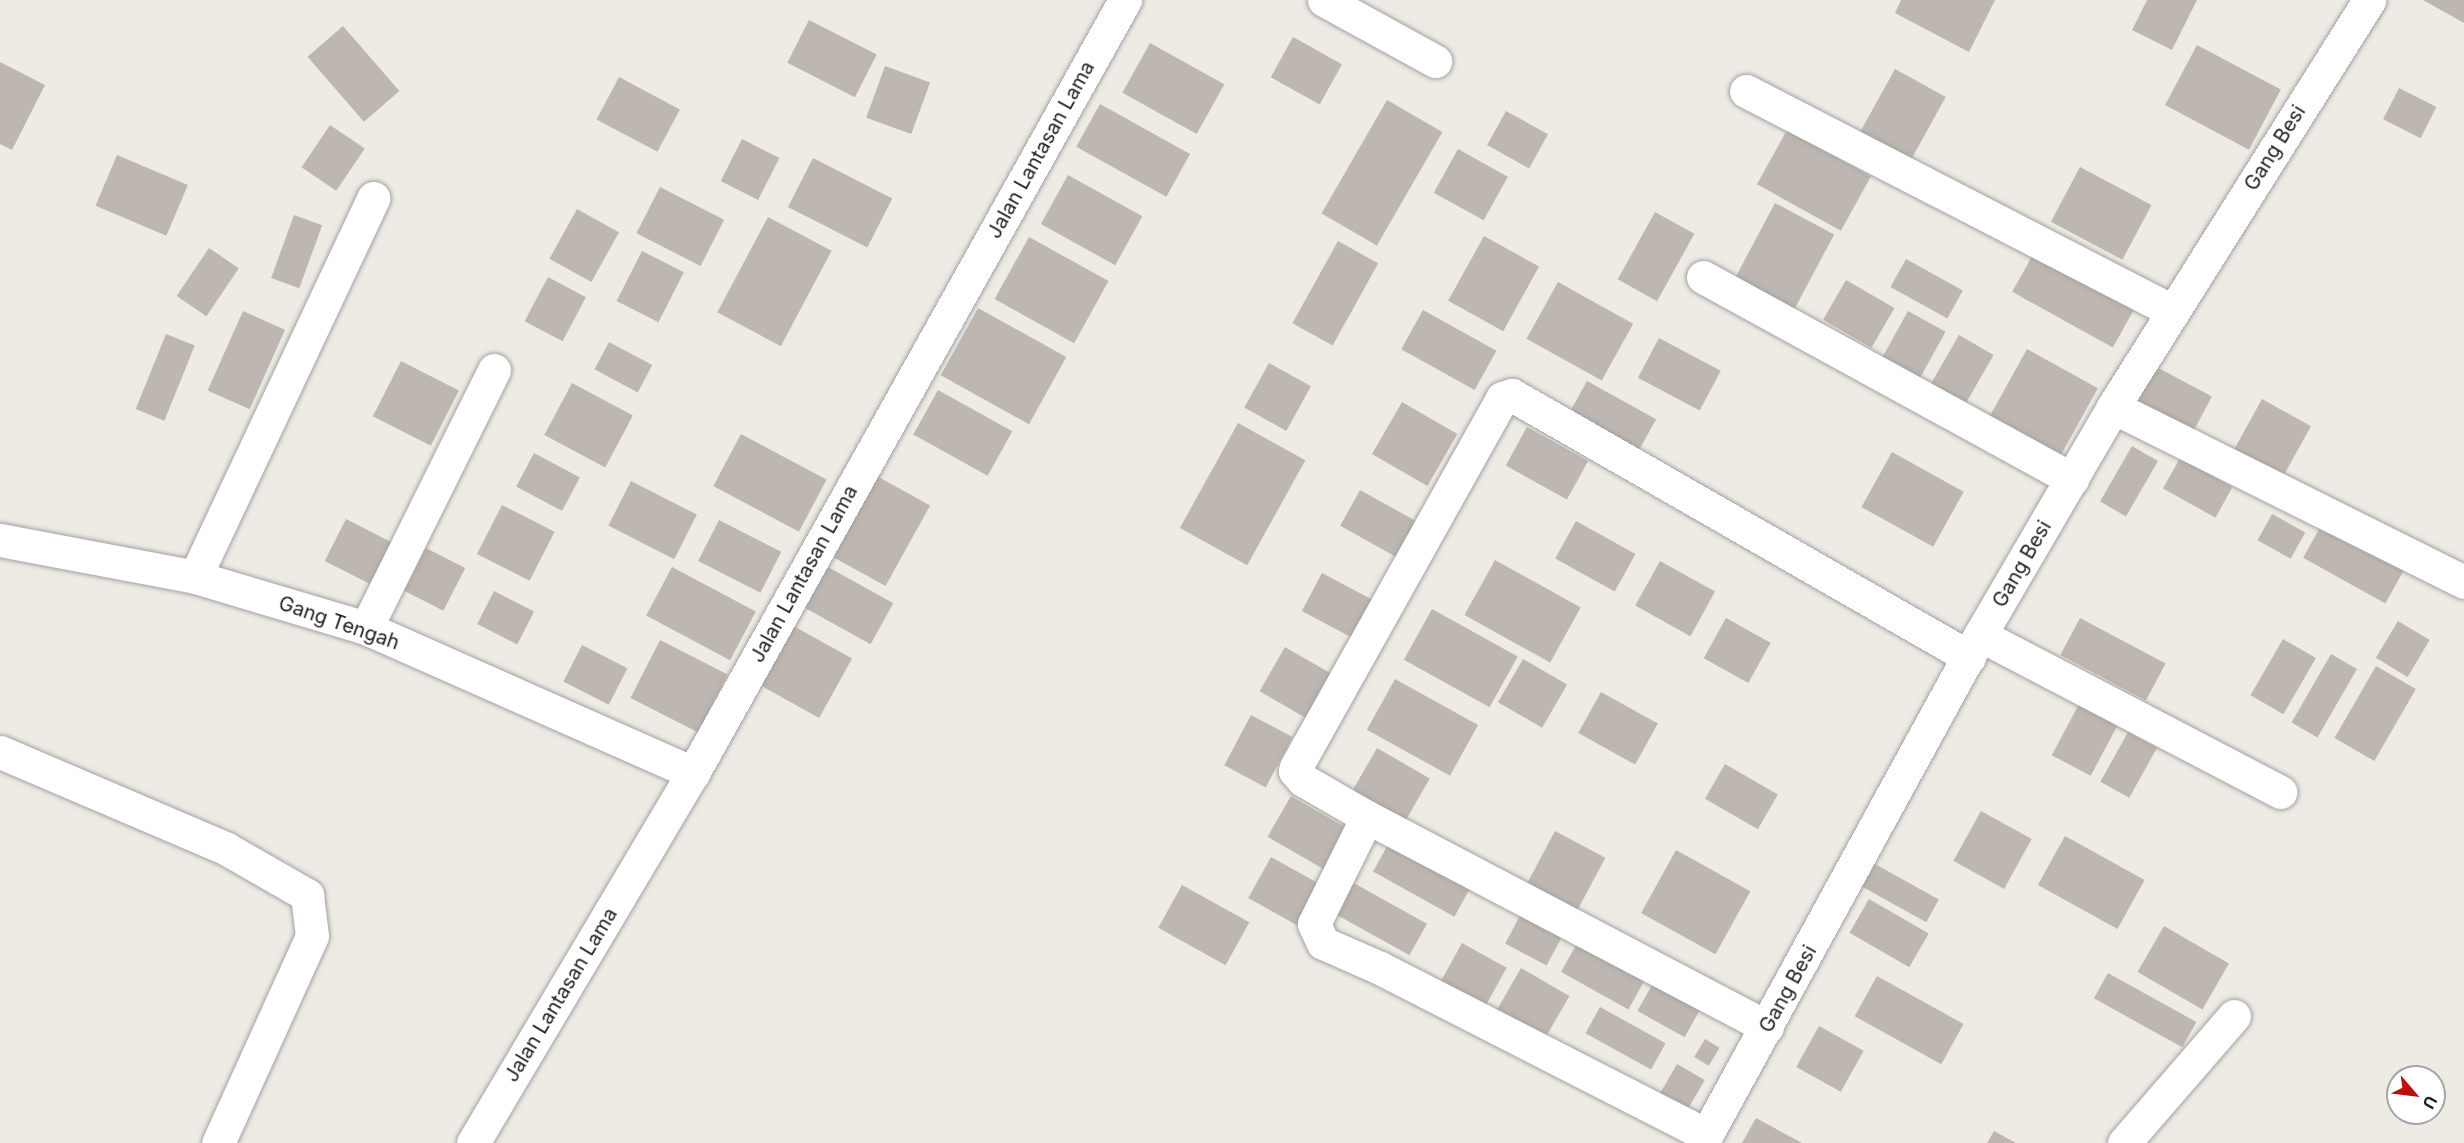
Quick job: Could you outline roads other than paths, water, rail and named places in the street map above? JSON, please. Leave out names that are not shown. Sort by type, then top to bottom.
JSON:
[{"type":"street","name":"Jalan Lantasan Lama","points":[[473,1143],[693,773],[1125,0]]},
{"type":"street","points":[[1324,0],[1435,61]]},
{"type":"street","name":"Gang Besi","points":[[1705,1139],[1975,646],[2113,407],[2369,0]]},
{"type":"street","points":[[1746,91],[2172,310]]},
{"type":"street","points":[[195,577],[373,198]]},
{"type":"street","points":[[1703,277],[2072,479]]},
{"type":"street","points":[[366,628],[494,370]]},
{"type":"street","points":[[1767,1027],[1367,817],[1295,771],[1502,398],[1521,398],[1975,646],[2280,792]]},
{"type":"street","points":[[2113,407],[2464,582]]},
{"type":"street","name":"Gang Tengah","points":[[0,540],[195,577],[366,628],[693,773]]},
{"type":"street","points":[[0,752],[225,848],[307,895],[312,936],[218,1143]]},
{"type":"street","points":[[1367,817],[1314,924],[1323,943],[1380,968],[1705,1139]]},
{"type":"street","points":[[2124,1143],[2234,1016]]}]
